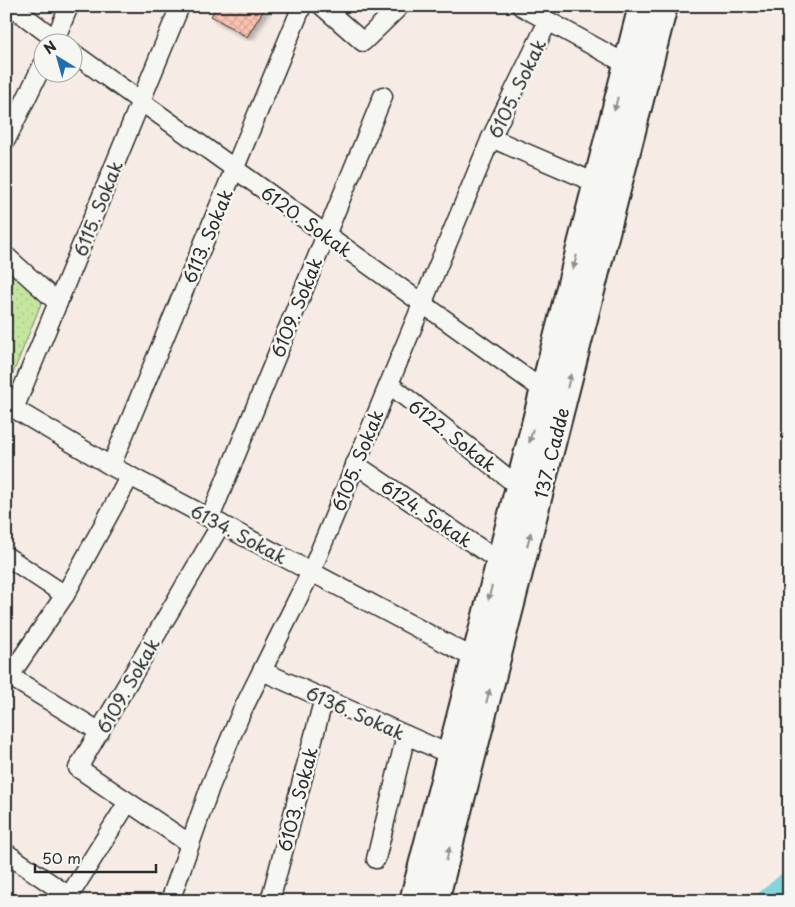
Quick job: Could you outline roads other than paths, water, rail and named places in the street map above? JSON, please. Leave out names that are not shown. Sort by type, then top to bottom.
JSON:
[{"type":"street","points":[[11,6],[44,32]]},
{"type":"street","points":[[60,32],[69,6]]},
{"type":"street","name":"6115. Sokak","points":[[10,407],[58,303],[180,6]]},
{"type":"street","name":"6113. Sokak","points":[[111,466],[302,6]]},
{"type":"street","points":[[322,6],[364,42],[400,6]]},
{"type":"street","points":[[521,6],[626,64]]},
{"type":"street","name":"137. Cadde","points":[[412,901],[641,6]]},
{"type":"street","name":"137. Cadde","points":[[436,901],[666,6]]},
{"type":"street","name":"6105. Sokak","points":[[170,901],[214,779],[242,713],[311,572],[491,138],[548,21]]},
{"type":"street","name":"6120. Sokak","points":[[82,59],[543,390]]},
{"type":"street","points":[[6,140],[34,82]]},
{"type":"street","name":"6109. Sokak","points":[[128,802],[78,768],[100,732],[215,521],[326,234],[383,96]]},
{"type":"street","points":[[491,138],[596,183]]},
{"type":"street","points":[[6,256],[58,303]]},
{"type":"street","name":"6122. Sokak","points":[[388,384],[518,486]]},
{"type":"street","name":"6134. Sokak","points":[[10,407],[111,466],[474,658]]},
{"type":"street","name":"6124. Sokak","points":[[356,464],[499,561]]},
{"type":"street","points":[[100,732],[7,677],[65,595],[130,476]]},
{"type":"street","points":[[6,556],[65,595]]},
{"type":"street","name":"6136. Sokak","points":[[262,671],[449,754]]},
{"type":"street","name":"6103. Sokak","points":[[270,901],[324,698]]},
{"type":"street","points":[[376,859],[406,735]]},
{"type":"street","points":[[6,853],[68,898],[128,802],[190,844]]},
{"type":"waterway","points":[[763,901],[789,879]]}]
